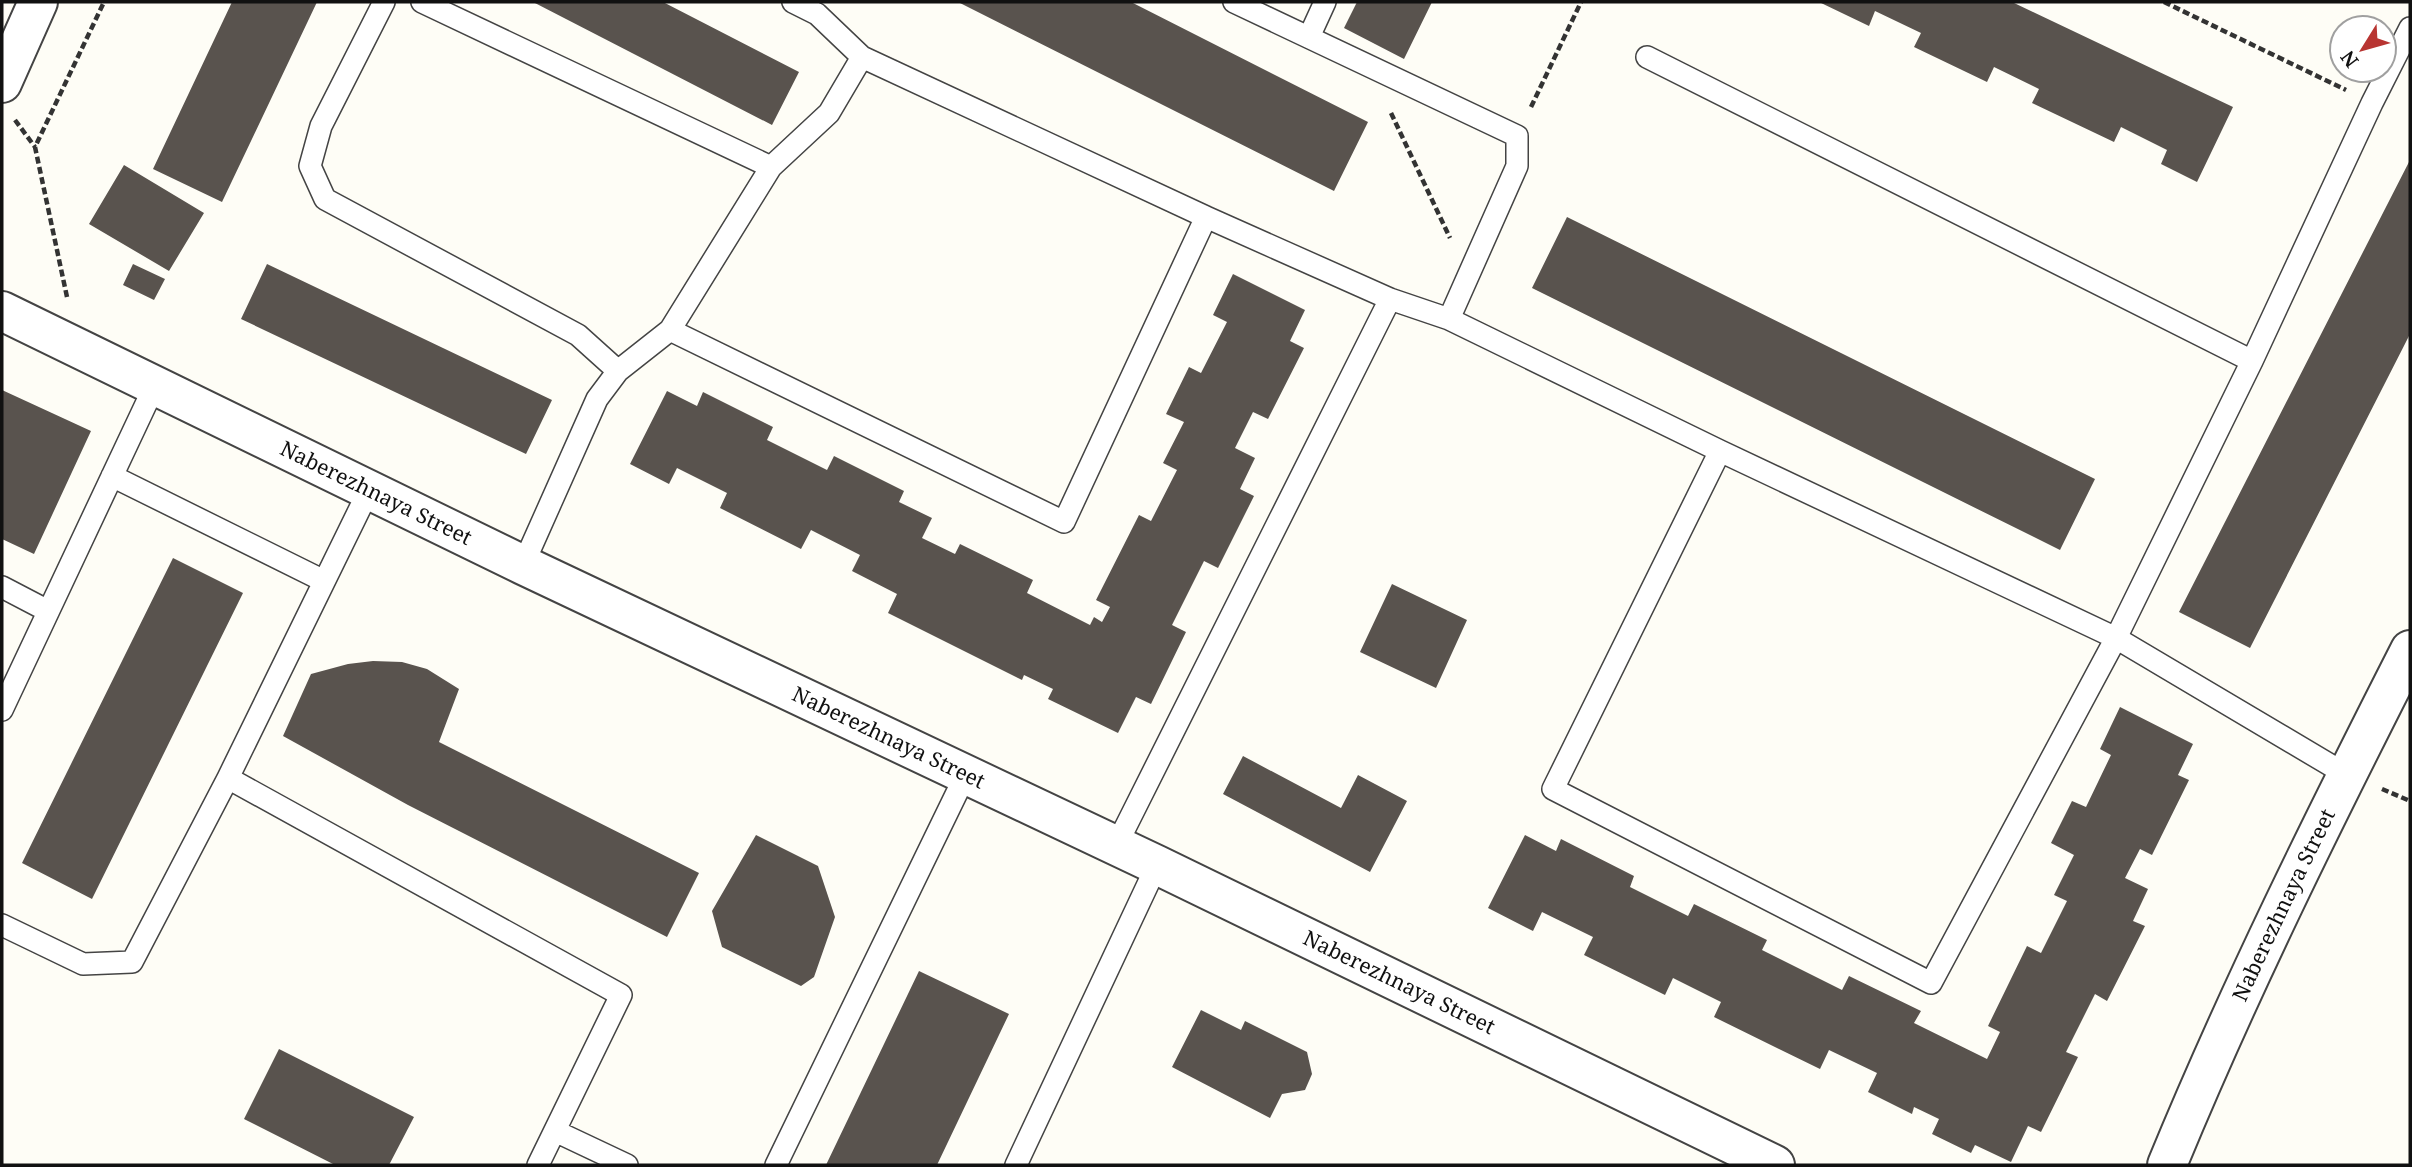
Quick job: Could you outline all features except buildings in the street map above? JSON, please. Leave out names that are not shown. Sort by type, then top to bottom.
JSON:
[{"type":"street","points":[[5,97],[38,2]]},
{"type":"street","name":"Naberezhnaya Street","points":[[2,311],[523,565],[1157,865],[1775,1165]]},
{"type":"street","name":"Naberezhnaya Street","points":[[2166,1165],[2207,1066],[2410,650]]},
{"type":"lane","points":[[384,2],[321,126],[310,166],[324,199],[578,335],[618,371]]},
{"type":"lane","points":[[422,2],[771,167]]},
{"type":"lane","points":[[793,2],[820,8],[862,57],[1206,217],[1390,299],[1449,319],[1720,451],[2116,638],[2347,775]]},
{"type":"lane","points":[[1234,2],[1517,136],[1517,166],[1449,319]]},
{"type":"lane","points":[[1309,37],[1325,2]]},
{"type":"lane","points":[[1720,451],[1553,789],[1931,983],[2116,638],[2252,361],[2372,103],[2410,28]]},
{"type":"lane","points":[[523,565],[597,399],[618,371],[670,330],[771,167],[828,113],[862,57]]},
{"type":"lane","points":[[1647,57],[2252,361]]},
{"type":"lane","points":[[670,330],[1064,522],[1206,217]]},
{"type":"lane","points":[[1116,846],[1390,299]]},
{"type":"lane","points":[[2,710],[155,385]]},
{"type":"lane","points":[[112,476],[324,581]]},
{"type":"lane","points":[[2,925],[83,964],[132,962],[228,778],[369,490]]},
{"type":"lane","points":[[2,587],[48,611]]},
{"type":"lane","points":[[776,1165],[966,774]]},
{"type":"lane","points":[[228,778],[621,996],[538,1165]]},
{"type":"lane","points":[[1016,1165],[1157,865]]},
{"type":"lane","points":[[555,1131],[627,1165]]},
{"type":"path","points":[[35,147],[104,2]]},
{"type":"path","points":[[1517,136],[1581,2]]},
{"type":"path","points":[[2164,2],[2372,103]]},
{"type":"path","points":[[1368,65],[1468,276]]},
{"type":"path","points":[[5,97],[35,147],[77,347]]}]
